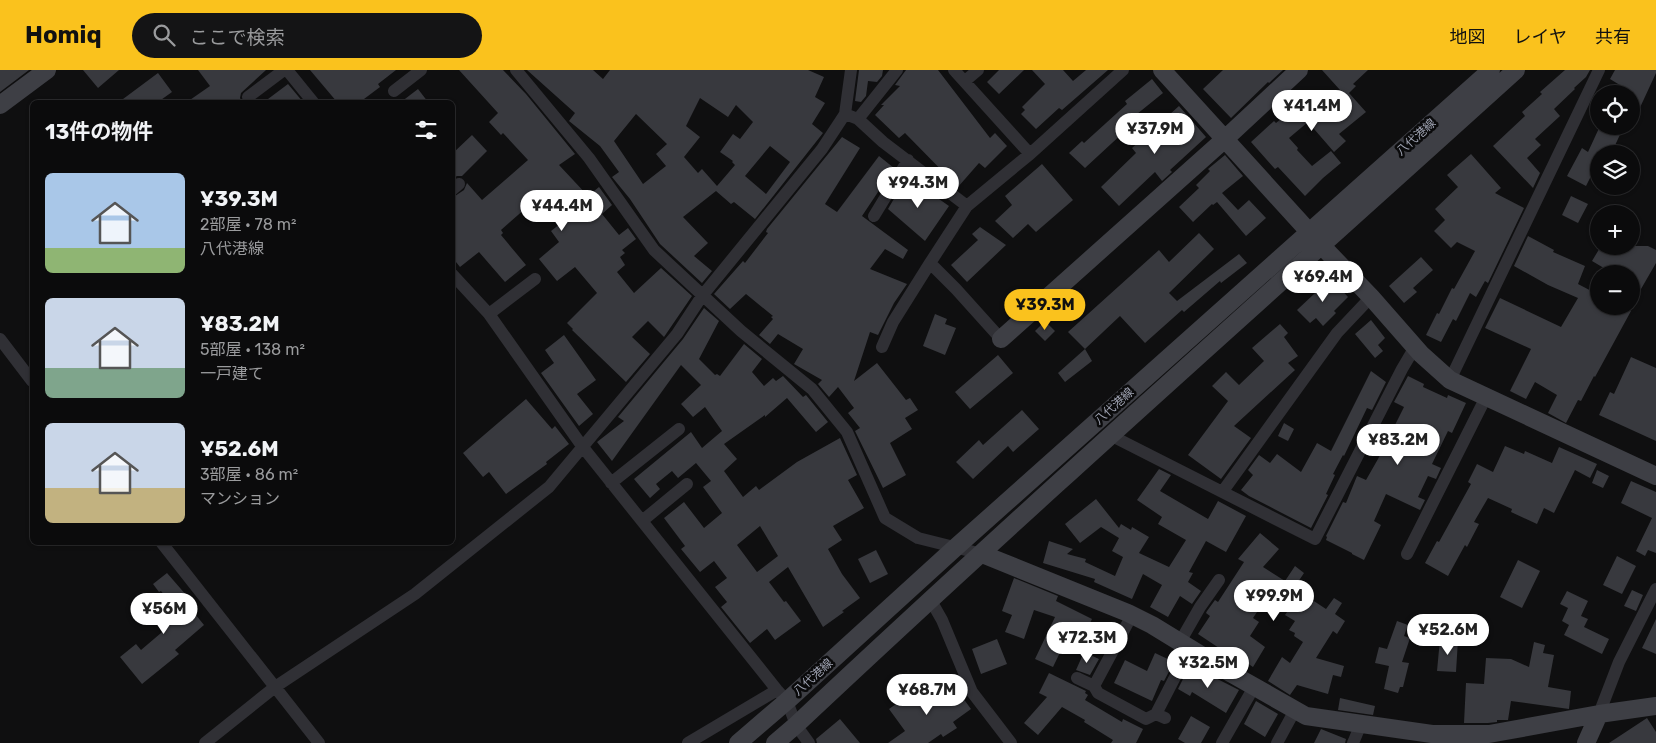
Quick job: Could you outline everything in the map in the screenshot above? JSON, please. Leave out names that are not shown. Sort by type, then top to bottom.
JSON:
[{"type":"main road","points":[[0,105],[46,70]]},
{"type":"main road","points":[[1162,70],[1226,138],[1322,246],[1372,297],[1415,347],[1450,380],[1656,476]]},
{"type":"main road","points":[[1001,339],[1226,138],[1299,70]]},
{"type":"main road","name":"八代港線","points":[[738,743],[782,695],[955,548],[1491,70]]},
{"type":"main road","name":"八代港線","points":[[774,743],[796,725],[930,599],[982,554],[1110,435],[1516,70]]},
{"type":"main road","points":[[982,554],[1132,615],[1306,716],[1361,724],[1436,739],[1489,734],[1599,714],[1656,706]]},
{"type":"main road","points":[[1586,743],[1599,714]]},
{"type":"street","points":[[248,97],[285,70],[311,100]]},
{"type":"street","points":[[394,91],[421,70]]},
{"type":"street","points":[[516,70],[589,158],[654,250],[741,331],[812,389],[847,432],[885,518],[918,538],[982,554]]},
{"type":"street","points":[[205,743],[275,687],[415,594],[550,487],[582,446],[677,334],[702,296],[822,150],[846,114],[851,70]]},
{"type":"street","points":[[858,119],[897,70]]},
{"type":"street","points":[[954,70],[1030,154]]},
{"type":"street","points":[[965,81],[978,70]]},
{"type":"street","points":[[882,347],[892,322],[967,206],[1030,154],[1123,70]]},
{"type":"street","points":[[1450,380],[1599,70]]},
{"type":"street","points":[[846,114],[858,119],[883,142],[967,206]]},
{"type":"street","points":[[874,216],[908,160]]},
{"type":"street","points":[[930,263],[1001,339]]},
{"type":"street","points":[[455,277],[489,314],[582,446],[782,695],[796,725],[809,743]]},
{"type":"street","points":[[489,314],[535,278]]},
{"type":"street","points":[[1223,491],[1338,332],[1372,297]]},
{"type":"street","points":[[0,340],[30,378]]},
{"type":"street","points":[[1110,435],[1315,539],[1415,347]]},
{"type":"street","points":[[1407,554],[1486,397]]},
{"type":"street","points":[[611,483],[679,429]]},
{"type":"street","points":[[642,521],[687,484]]},
{"type":"street","points":[[163,545],[319,743]]},
{"type":"street","points":[[1077,678],[1094,686],[1098,693],[1146,719],[1161,716],[1200,607],[1219,580]]},
{"type":"street","points":[[1599,714],[1619,662],[1656,589]]},
{"type":"street","points":[[930,599],[942,620],[972,692],[1011,743]]},
{"type":"street","points":[[1094,686],[1132,615]]},
{"type":"street","points":[[1222,743],[1254,687]]},
{"type":"street","points":[[688,743],[782,695]]},
{"type":"street","points":[[1277,743],[1295,710]]},
{"type":"street","points":[[1353,743],[1361,724]]},
{"type":"building","points":[[0,70],[29,70],[0,92]]},
{"type":"building","points":[[83,70],[119,70],[98,88]]},
{"type":"building","points":[[198,70],[266,70],[241,93],[241,100],[190,100],[210,86]]},
{"type":"building","points":[[310,70],[396,70],[378,84],[380,87],[363,100],[335,100]]},
{"type":"building","points":[[459,70],[503,70],[526,94],[575,154],[559,165],[588,196],[599,187],[612,205],[602,214],[619,235],[628,228],[636,239],[622,250],[625,253],[620,257],[625,265],[617,272],[634,293],[661,268],[692,296],[664,337],[648,321],[632,337],[650,354],[626,382],[567,323],[597,293],[575,267],[557,281],[539,259],[559,242],[551,231],[565,220],[542,194],[501,230],[503,233],[501,235],[526,265],[505,282],[479,252],[460,267],[455,261],[455,196],[464,190],[467,183],[482,200],[528,160],[503,133],[501,135],[489,122],[498,113]]},
{"type":"building","points":[[527,70],[593,70],[603,79],[610,70],[808,70],[824,77],[815,97],[825,103],[812,124],[823,133],[755,219],[734,202],[731,204],[716,191],[683,217],[708,243],[694,256],[712,271],[702,283],[660,244],[630,199],[612,177],[619,172],[600,146],[569,121],[575,113]],"holes":[[[700,98],[728,117],[736,105],[753,122],[740,139],[733,134],[720,152],[733,161],[735,165],[717,186],[702,169],[698,173],[684,157],[700,137],[686,126]],[[636,114],[667,144],[656,154],[666,166],[643,184],[614,141]],[[770,146],[790,162],[766,194],[745,176]]]},
{"type":"building","points":[[859,70],[883,70],[882,76],[877,82],[868,81],[866,96],[861,102],[855,101]]},
{"type":"building","points":[[906,70],[938,70],[990,138],[995,133],[1007,146],[985,168],[979,163],[958,187],[905,133],[899,138],[875,115],[884,105],[881,105],[900,86],[895,85]]},
{"type":"building","points":[[999,70],[1024,70],[999,94],[987,82]]},
{"type":"building","points":[[1032,70],[1063,70],[1073,81],[1086,70],[1108,70],[1062,110],[1059,108],[1036,129],[1021,114],[1025,110],[1022,107],[1045,84]]},
{"type":"building","points":[[1223,70],[1283,70],[1231,118],[1203,89]]},
{"type":"building","points":[[1322,70],[1368,70],[1353,84],[1356,86],[1349,93],[1366,112],[1339,134],[1346,141],[1334,152],[1308,122],[1289,138],[1312,166],[1331,151],[1341,163],[1305,196],[1278,167],[1275,169],[1251,142],[1274,121],[1276,123],[1307,97],[1316,108],[1340,90]]},
{"type":"building","points":[[1565,70],[1590,70],[1575,89],[1554,109],[1560,116],[1535,139],[1541,145],[1527,158],[1540,173],[1533,188],[1493,146],[1525,116],[1522,112],[1542,94],[1540,92]]},
{"type":"building","points":[[1615,70],[1656,70],[1640,108],[1640,85],[1620,85],[1610,79]]},
{"type":"building","points":[[158,73],[172,92],[161,100],[122,100]]},
{"type":"building","points":[[1152,79],[1163,93],[1121,127],[1125,131],[1085,168],[1069,153],[1082,141],[1084,143],[1127,104],[1125,101]]},
{"type":"building","points":[[288,84],[301,100],[267,100]]},
{"type":"building","points":[[418,89],[426,100],[404,100]]},
{"type":"building","points":[[1179,106],[1206,137],[1170,170],[1172,172],[1162,181],[1155,172],[1119,206],[1101,187],[1136,153],[1132,148]]},
{"type":"building","points":[[472,135],[487,151],[462,176],[455,177],[455,151]]},
{"type":"building","points":[[1596,135],[1620,135],[1615,145],[1591,145]]},
{"type":"building","points":[[842,137],[860,148],[825,204],[837,212],[879,156],[894,168],[862,216],[908,250],[903,259],[885,249],[870,269],[907,284],[894,303],[878,335],[870,332],[854,381],[877,363],[906,400],[910,398],[918,410],[905,418],[912,429],[890,443],[906,475],[883,488],[855,431],[860,428],[848,413],[854,408],[838,387],[829,397],[818,384],[822,380],[794,364],[803,349],[778,334],[770,344],[759,335],[773,319],[771,317],[773,316],[746,294],[730,309],[714,294],[743,261],[745,263],[768,233],[766,232],[767,229]]},
{"type":"building","points":[[1582,148],[1588,152],[1590,148],[1590,178],[1586,186],[1567,176]]},
{"type":"building","points":[[1471,154],[1501,188],[1495,193],[1524,208],[1488,283],[1485,281],[1476,297],[1470,293],[1456,321],[1453,319],[1441,342],[1426,335],[1437,313],[1439,314],[1452,288],[1454,289],[1475,251],[1457,242],[1451,248],[1434,231],[1445,220],[1435,209],[1458,187],[1447,175]]},
{"type":"building","points":[[1225,155],[1243,176],[1222,193],[1238,210],[1249,200],[1266,218],[1246,236],[1217,202],[1212,204],[1193,222],[1179,207],[1199,188],[1196,185],[1210,171],[1208,169]]},
{"type":"building","points":[[1042,164],[1073,200],[1036,232],[1028,224],[1013,238],[995,221],[1012,205],[1005,196]]},
{"type":"building","points":[[906,178],[926,195],[929,192],[949,206],[925,241],[888,209]]},
{"type":"building","points":[[1571,196],[1588,204],[1578,223],[1562,215]]},
{"type":"building","points":[[980,227],[1006,245],[967,282],[951,265],[978,240],[972,234]]},
{"type":"building","points":[[1199,233],[1214,249],[1169,293],[1177,301],[1239,254],[1247,263],[1221,283],[1220,281],[1184,312],[1182,310],[1145,343],[1120,316],[1085,349],[1068,332],[1159,250],[1169,262]]},
{"type":"building","points":[[1528,236],[1554,250],[1553,252],[1585,266],[1578,284],[1590,290],[1590,315],[1629,315],[1595,377],[1581,401],[1578,400],[1566,423],[1548,413],[1557,395],[1535,382],[1526,399],[1510,391],[1531,349],[1485,328],[1500,298],[1561,327],[1578,298],[1548,285],[1514,266]]},
{"type":"building","points":[[1640,246],[1648,246],[1656,250],[1656,263],[1641,289],[1640,265],[1599,265],[1592,261],[1596,255],[1640,255]]},
{"type":"building","points":[[1421,257],[1433,270],[1413,288],[1417,292],[1404,303],[1389,286]]},
{"type":"building","points":[[1331,278],[1348,297],[1323,326],[1316,318],[1310,323],[1297,310]]},
{"type":"building","points":[[704,308],[719,321],[699,359],[715,375],[720,376],[744,344],[762,359],[752,372],[764,386],[773,378],[776,381],[783,376],[803,397],[806,395],[828,422],[816,432],[787,398],[765,417],[765,415],[724,444],[737,459],[724,471],[743,497],[756,486],[759,490],[797,462],[840,438],[857,475],[848,480],[864,508],[833,526],[842,540],[828,549],[842,574],[860,598],[823,627],[788,567],[769,582],[801,621],[775,640],[767,629],[750,643],[721,607],[727,602],[715,587],[727,578],[714,561],[700,572],[681,549],[685,546],[664,518],[684,502],[704,528],[722,513],[703,487],[711,481],[696,463],[678,478],[672,471],[656,484],[660,489],[650,498],[634,479],[691,432],[702,448],[722,431],[705,407],[693,417],[681,404],[701,385],[681,365],[612,461],[597,442],[624,421],[618,417],[683,339]],"holes":[[[760,526],[778,556],[757,572],[737,545]]]},
{"type":"building","points":[[935,314],[947,319],[945,324],[956,328],[945,355],[923,346]]},
{"type":"building","points":[[1371,320],[1385,338],[1378,345],[1383,351],[1375,358],[1355,334]]},
{"type":"building","points":[[1045,321],[1055,331],[1045,341],[1035,331]]},
{"type":"building","points":[[1280,324],[1288,333],[1284,337],[1298,356],[1288,363],[1295,370],[1234,426],[1251,438],[1221,479],[1188,455],[1228,401],[1212,386],[1226,372],[1239,385],[1264,361],[1252,348]]},
{"type":"building","points":[[564,335],[596,380],[577,394],[593,414],[579,426],[541,373],[554,363],[545,350]]},
{"type":"building","points":[[1085,349],[1092,361],[1065,382],[1058,373]]},
{"type":"building","points":[[998,355],[1013,373],[970,409],[955,392]]},
{"type":"building","points":[[1631,357],[1656,368],[1656,441],[1599,415],[1610,392],[1614,394]]},
{"type":"building","points":[[1371,371],[1386,382],[1372,410],[1367,408],[1344,456],[1333,474],[1335,475],[1326,494],[1328,495],[1311,528],[1241,490],[1253,475],[1248,470],[1259,455],[1270,463],[1277,454],[1301,472],[1317,443],[1331,451]]},
{"type":"building","points":[[1408,376],[1424,384],[1423,387],[1447,398],[1448,395],[1466,403],[1452,433],[1448,431],[1432,464],[1441,468],[1436,479],[1428,476],[1418,497],[1425,500],[1420,510],[1386,494],[1374,521],[1381,525],[1364,560],[1326,540],[1326,536],[1343,502],[1346,503],[1357,476],[1366,480],[1378,459],[1404,407],[1394,402]]},
{"type":"building","points":[[526,399],[552,429],[555,426],[569,444],[546,462],[547,464],[506,494],[489,472],[483,477],[463,453]]},
{"type":"building","points":[[1022,410],[1039,429],[1013,452],[1008,446],[973,479],[956,462],[979,440],[983,445]]},
{"type":"building","points":[[1284,423],[1294,429],[1288,441],[1278,436]]},
{"type":"building","points":[[1505,446],[1524,454],[1525,451],[1552,463],[1559,447],[1597,464],[1590,478],[1575,470],[1554,513],[1544,508],[1537,524],[1511,512],[1512,509],[1488,498],[1474,522],[1479,524],[1448,576],[1425,563],[1437,541],[1439,542],[1471,484],[1468,482],[1477,464],[1493,472]]},
{"type":"building","points":[[1159,469],[1171,475],[1160,491],[1208,519],[1218,501],[1246,516],[1226,552],[1206,541],[1189,572],[1193,573],[1188,582],[1201,591],[1192,604],[1180,596],[1168,617],[1150,607],[1162,585],[1143,574],[1132,599],[1094,582],[1095,579],[1043,563],[1049,541],[1073,549],[1067,554],[1086,559],[1085,562],[1115,576],[1123,557],[1112,551],[1119,538],[1101,527],[1080,543],[1065,524],[1096,499],[1119,528],[1121,524],[1131,530],[1132,527],[1149,537],[1139,553],[1169,567],[1186,540],[1158,524],[1162,517],[1137,500]]},
{"type":"building","points":[[1597,470],[1609,476],[1603,488],[1592,483]]},
{"type":"building","points":[[1631,481],[1656,492],[1656,553],[1648,550],[1645,556],[1636,551],[1652,518],[1621,503]]},
{"type":"building","points":[[1260,533],[1279,549],[1263,567],[1285,581],[1295,566],[1304,573],[1294,588],[1326,609],[1334,598],[1342,603],[1335,614],[1345,621],[1337,634],[1333,631],[1316,658],[1344,666],[1341,677],[1333,675],[1328,694],[1297,685],[1290,695],[1268,681],[1282,657],[1290,663],[1303,642],[1294,636],[1295,633],[1289,630],[1295,621],[1285,615],[1292,605],[1271,591],[1253,618],[1259,622],[1250,636],[1265,647],[1253,667],[1235,655],[1232,660],[1221,652],[1222,650],[1198,634],[1210,616],[1206,613],[1207,611],[1215,600],[1218,602],[1244,562],[1238,559]]},
{"type":"building","points":[[876,550],[888,574],[870,583],[858,559]]},
{"type":"building","points":[[1617,556],[1636,566],[1622,594],[1603,585]]},
{"type":"building","points":[[1518,560],[1540,571],[1522,608],[1500,597]]},
{"type":"building","points":[[167,573],[187,596],[183,599],[204,625],[175,650],[179,654],[142,684],[120,657],[136,644],[141,650],[181,616],[153,584]]},
{"type":"building","points":[[1014,578],[1058,596],[1056,601],[1092,619],[1081,642],[1068,636],[1053,667],[1035,659],[1055,617],[1034,610],[1024,639],[1005,632],[1012,615],[1002,611]]},
{"type":"building","points":[[1632,590],[1643,595],[1636,611],[1624,606]]},
{"type":"building","points":[[1567,591],[1588,601],[1581,616],[1588,619],[1584,627],[1609,639],[1602,654],[1564,635],[1569,625],[1562,621],[1568,608],[1560,604]]},
{"type":"building","points":[[1656,619],[1656,654],[1642,648]]},
{"type":"building","points":[[1397,621],[1408,625],[1404,636],[1410,638],[1402,662],[1409,663],[1403,687],[1400,687],[1398,693],[1384,689],[1389,666],[1375,663],[1379,647],[1387,649]]},
{"type":"building","points":[[997,639],[1007,664],[981,674],[972,649]]},
{"type":"building","points":[[1440,639],[1458,640],[1456,672],[1437,671]]},
{"type":"building","points":[[1534,642],[1545,645],[1543,653],[1554,655],[1548,687],[1571,691],[1569,709],[1511,701],[1508,720],[1497,720],[1497,722],[1488,723],[1464,723],[1466,683],[1484,684],[1486,658],[1511,659],[1529,667]]},
{"type":"building","points":[[1084,652],[1099,659],[1090,675],[1076,670]]},
{"type":"building","points":[[1155,653],[1174,662],[1164,681],[1161,680],[1152,701],[1114,683],[1125,660],[1147,671]]},
{"type":"building","points":[[1190,665],[1239,690],[1226,713],[1192,692],[1190,696],[1178,689]]},
{"type":"building","points":[[1049,673],[1086,691],[1085,693],[1088,695],[1085,700],[1122,722],[1123,719],[1143,729],[1136,743],[1111,743],[1113,740],[1084,722],[1085,720],[1062,707],[1038,735],[1024,723],[1047,697],[1039,693]]},
{"type":"building","points":[[927,682],[944,705],[960,694],[971,709],[953,722],[957,728],[943,737],[941,734],[928,743],[888,743],[905,731],[889,709]]},
{"type":"building","points":[[1340,698],[1375,706],[1373,715],[1338,710]]},
{"type":"building","points":[[1256,701],[1278,714],[1265,737],[1244,724]]},
{"type":"building","points":[[1191,716],[1210,727],[1201,743],[1185,743],[1178,739]]},
{"type":"building","points":[[1647,718],[1656,732],[1656,743],[1609,743]]},
{"type":"building","points":[[840,719],[860,743],[817,743],[816,739]]},
{"type":"building","points":[[1321,729],[1346,739],[1345,743],[1314,743]]}]
